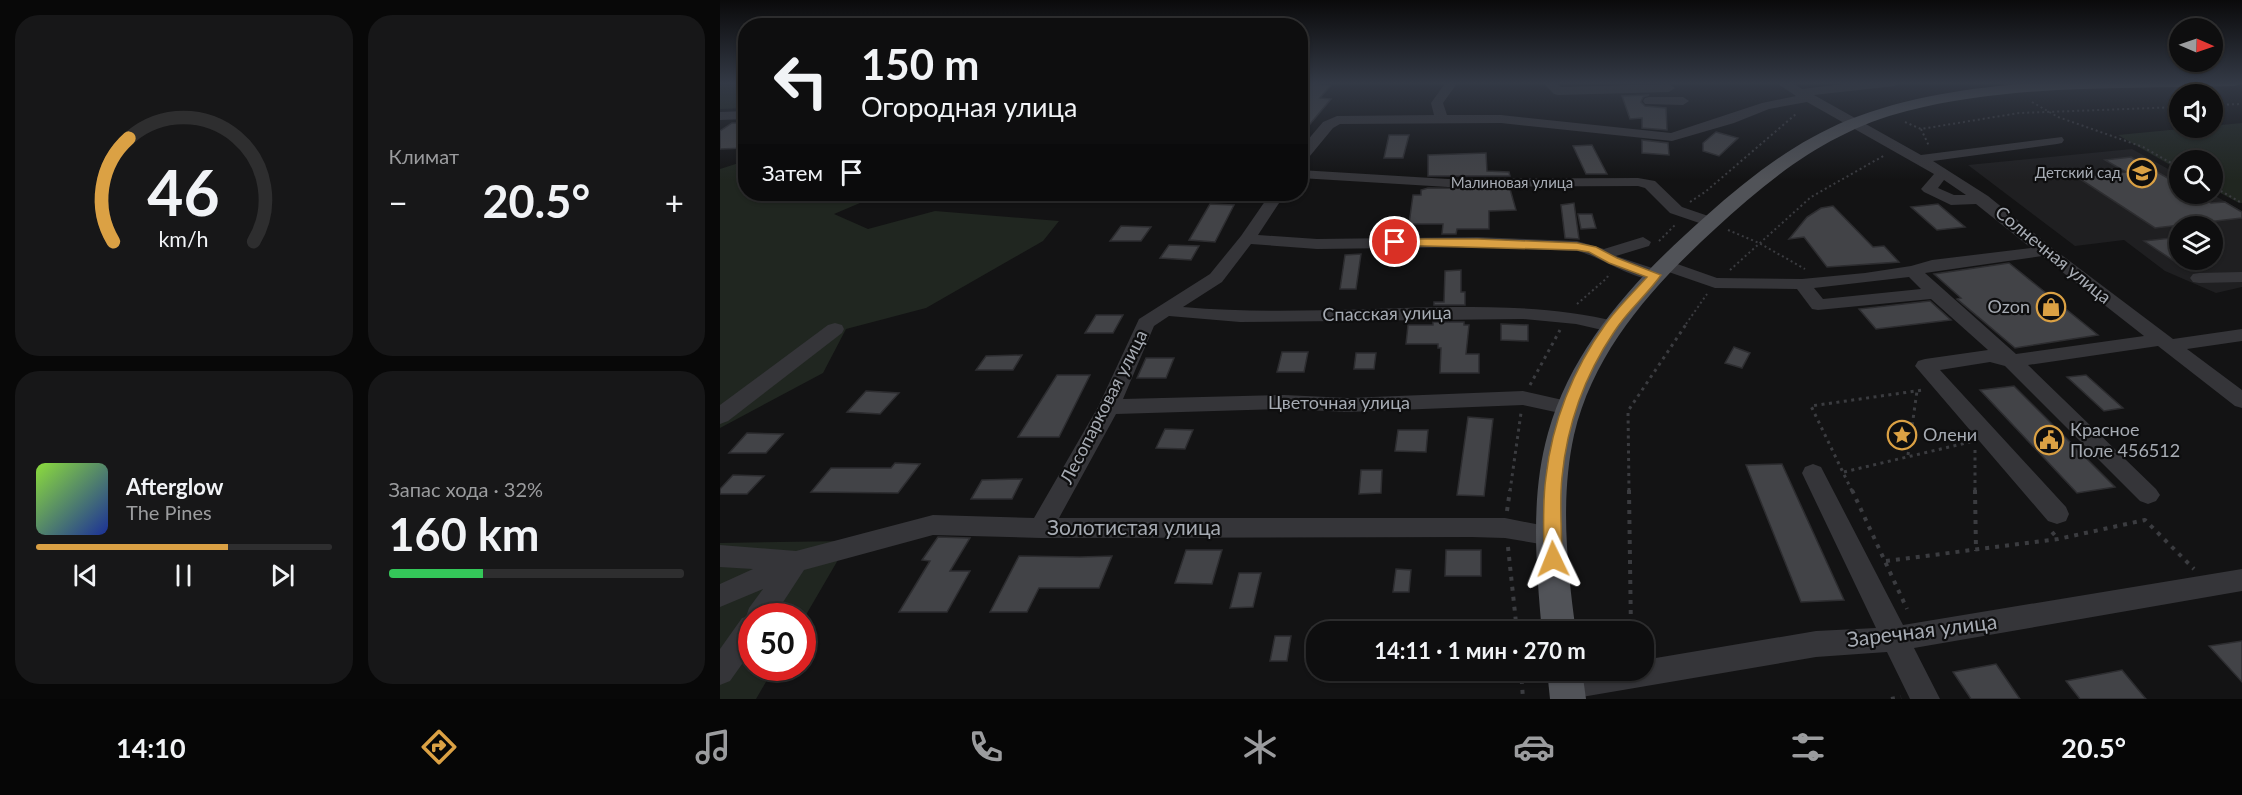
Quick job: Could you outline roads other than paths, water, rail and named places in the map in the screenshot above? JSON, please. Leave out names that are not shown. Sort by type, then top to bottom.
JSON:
[{"type":"main road","points":[[1558,621],[1552,536],[1553,478],[1569,408],[1590,359],[1611,326],[1660,270],[1771,170],[1803,148],[1854,123],[1880,115]]},
{"type":"street","points":[[720,116],[738,115]]},
{"type":"street","points":[[1698,115],[1702,118],[1729,120]]},
{"type":"street","points":[[1308,149],[1328,125],[1337,120],[1501,119],[1672,137],[1744,115]]},
{"type":"street","name":"Солнечная улица","points":[[1838,115],[1943,172],[1983,199],[2045,251],[2242,401]]},
{"type":"street","points":[[1920,159],[2057,140]]},
{"type":"street","name":"Малиновая улица","points":[[1308,174],[1448,183],[1638,182],[1650,184],[1676,210],[1711,222]]},
{"type":"street","name":"Лесопарковая улица","points":[[1041,528],[1109,407],[1146,323],[1216,278],[1247,239],[1272,201]]},
{"type":"street","points":[[1247,239],[1317,244],[1489,243],[1577,246],[1605,254],[1613,261],[1715,283],[1802,284],[1913,271],[1932,265],[2045,251]]},
{"type":"street","points":[[1605,254],[1643,242]]},
{"type":"street","points":[[1913,271],[2012,361],[2148,495]]},
{"type":"street","points":[[2199,278],[2242,278]]},
{"type":"street","points":[[1802,284],[1818,305],[1935,293]]},
{"type":"street","name":"Спасская улица","points":[[1163,310],[1194,315],[1253,317],[1408,313],[1559,315],[1611,326]]},
{"type":"street","points":[[720,416],[836,329]]},
{"type":"street","points":[[2054,522],[1924,366],[1990,356],[2012,361],[2242,335]]},
{"type":"street","name":"Цветочная улица","points":[[1109,407],[1284,402],[1348,405],[1523,398],[1569,408]]},
{"type":"street","points":[[1813,473],[1903,628],[1925,699]]},
{"type":"street","name":"Золотистая улица","points":[[720,556],[796,562],[933,525],[1041,528],[1472,527],[1505,528],[1552,536]]},
{"type":"street","points":[[720,596],[796,562]]},
{"type":"street","points":[[768,603],[796,562]]},
{"type":"street","name":"Заречная улица","points":[[1566,685],[1903,628],[2242,580]]},
{"type":"street","points":[[720,672],[738,647]]},
{"type":"place","name":"Детский сад","points":[[2142,173]]},
{"type":"place","name":"Ozon","points":[[2051,307]]},
{"type":"place","name":"Олени","points":[[1902,435]]},
{"type":"place","name":"Красное Поле 456512","points":[[2049,440]]}]
